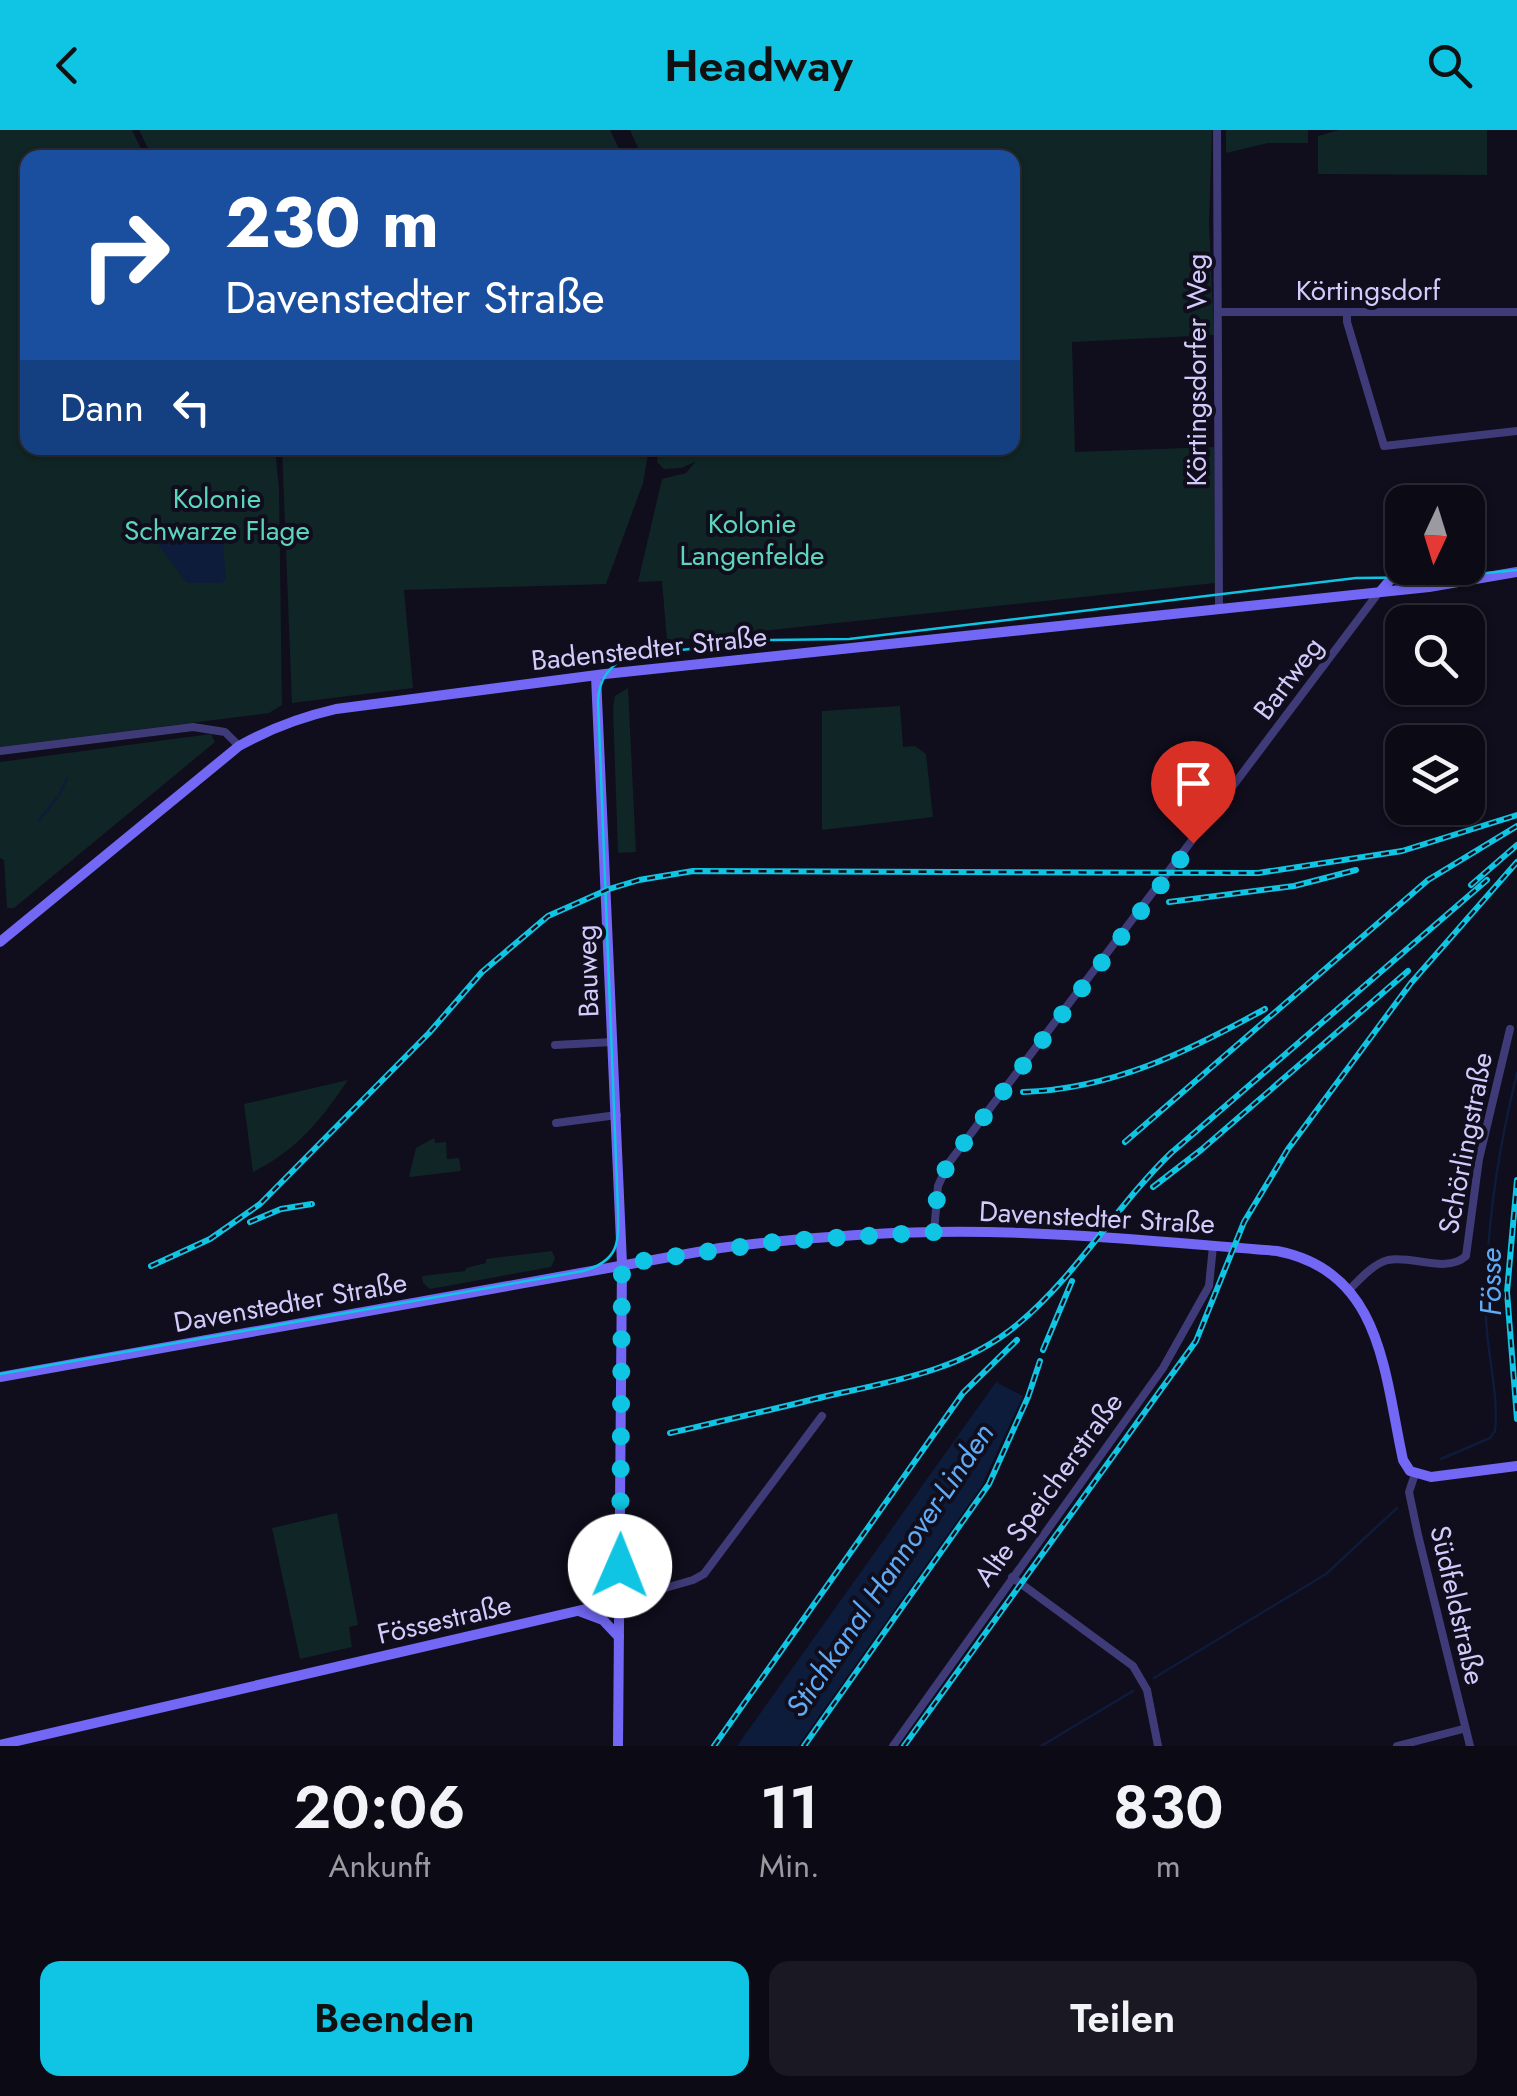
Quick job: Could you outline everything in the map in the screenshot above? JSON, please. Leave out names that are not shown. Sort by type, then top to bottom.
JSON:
[{"type":"street","name":"Körtingsdorfer Weg","points":[[1218,130],[1219,610]]},
{"type":"street","name":"Körtingsdorf","points":[[1219,312],[1517,312]]},
{"type":"street","points":[[1347,312],[1384,446],[1517,431]]},
{"type":"street","name":"Badenstedter Straße","points":[[0,942],[239,746],[290,720],[336,709],[596,676],[1462,583],[1517,572]]},
{"type":"street","name":"Bartweg","points":[[934,1232],[938,1186],[948,1164],[1379,592]]},
{"type":"street","name":"Bauweg","points":[[596,676],[622,1264],[618,1746]]},
{"type":"street","points":[[0,751],[194,728],[225,732],[239,746]]},
{"type":"street","name":"Schörlingstraße","points":[[1350,1289],[1386,1261],[1449,1264],[1466,1256],[1480,1159],[1510,1029]]},
{"type":"street","points":[[555,1046],[613,1042]]},
{"type":"street","points":[[556,1123],[616,1115]]},
{"type":"street","name":"Davenstedter Straße","points":[[0,1376],[622,1264],[781,1241],[934,1232],[1039,1234],[1213,1246],[1296,1254],[1334,1273],[1350,1289],[1370,1320],[1403,1460],[1416,1474]]},
{"type":"street","name":"Alte Speicherstraße","points":[[893,1746],[1178,1344],[1210,1286],[1213,1246]]},
{"type":"street","name":"Fössestraße","points":[[0,1746],[620,1601],[694,1580],[704,1574],[822,1416]]},
{"type":"street","points":[[1416,1474],[1431,1477],[1517,1466]]},
{"type":"street","name":"Südfeldstraße","points":[[1416,1474],[1410,1492],[1470,1746]]},
{"type":"street","points":[[1012,1577],[1127,1659],[1147,1690],[1158,1746]]},
{"type":"street","points":[[578,1611],[603,1620],[619,1637]]},
{"type":"street","points":[[1396,1746],[1463,1729]]},
{"type":"green space","name":"Kolonie Schwarze Flage","points":[[0,130],[132,130],[142,150],[20,150],[20,455],[276,455],[282,705],[269,713],[0,747]]},
{"type":"green space","points":[[139,130],[610,130],[620,150],[149,150]]},
{"type":"green space","name":"Kolonie Langenfelde","points":[[630,130],[1212,130],[1209,223],[1214,335],[1072,342],[1075,452],[1214,447],[1215,583],[667,641],[662,581],[638,582],[662,479],[686,473],[695,462],[664,469],[657,462],[658,455],[1020,455],[1020,150],[639,150]]},
{"type":"green space","points":[[1226,130],[1308,130],[1308,143],[1268,143],[1226,153]]},
{"type":"green space","points":[[1339,130],[1487,130],[1487,175],[1318,174],[1318,136]]},
{"type":"green space","points":[[282,455],[648,455],[643,483],[606,584],[404,590],[413,688],[292,703]]},
{"type":"green space","points":[[628,688],[636,852],[618,853],[613,708],[615,696]]},
{"type":"green space","points":[[900,706],[903,747],[915,746],[926,754],[933,817],[822,830],[822,711]]},
{"type":"green space","points":[[211,734],[215,742],[14,908],[7,908],[4,860],[0,858],[0,762]]},
{"type":"green space","points":[[348,1080],[307,1133],[253,1172],[244,1104]]},
{"type":"green space","points":[[434,1138],[435,1143],[446,1142],[447,1159],[459,1158],[461,1171],[409,1177],[416,1148]]},
{"type":"green space","points":[[552,1251],[555,1259],[551,1267],[430,1289],[423,1283],[422,1276],[465,1271],[486,1263],[486,1259]]},
{"type":"green space","points":[[337,1513],[358,1625],[349,1627],[352,1647],[300,1659],[272,1528]]},
{"type":"water","points":[[218,529],[222,533],[226,578],[221,583],[187,583],[159,546],[159,534]]},
{"type":"water","name":"Stichkanal Hannover-Linden","points":[[996,1382],[1023,1396],[981,1487],[798,1746],[737,1746]]},
{"type":"waterway","points":[[59,795],[67,778]]},
{"type":"waterway","points":[[39,820],[57,798]]},
{"type":"waterway","name":"Fösse","points":[[1441,1459],[1490,1438],[1495,1431],[1486,1317],[1488,1255],[1498,1164],[1517,1073]]},
{"type":"waterway","name":"Fösse","points":[[1154,1678],[1326,1574],[1397,1508]]},
{"type":"waterway","name":"Fösse","points":[[1041,1746],[1133,1691]]},
{"type":"tram line","points":[[0,1374],[583,1271],[610,1256],[617,1241],[618,1222],[598,701],[606,674],[627,656],[770,640],[849,639],[1356,578],[1447,577],[1517,570]]},
{"type":"railway","points":[[151,1266],[210,1239],[260,1204],[429,1033],[482,972],[548,916],[609,889],[693,871],[1258,873],[1402,851],[1517,815]]},
{"type":"railway","points":[[1125,1142],[1428,880],[1517,826]]},
{"type":"railway","points":[[1471,885],[1517,845]]},
{"type":"railway","points":[[904,1746],[1196,1341],[1244,1222],[1288,1149],[1411,983],[1517,862]]},
{"type":"railway","points":[[1169,902],[1294,886],[1356,870]]},
{"type":"railway","points":[[670,1433],[903,1379],[951,1363],[997,1340],[1059,1284],[1171,1153],[1487,880]]},
{"type":"railway","points":[[1153,1187],[1408,971]]},
{"type":"railway","points":[[1023,1092],[1119,1076],[1207,1040],[1265,1009]]},
{"type":"railway","points":[[1517,1180],[1507,1292],[1517,1419]]},
{"type":"railway","points":[[250,1222],[281,1209],[312,1204]]},
{"type":"railway","points":[[1043,1350],[1072,1281]]},
{"type":"railway","points":[[714,1746],[963,1393],[1017,1340]]},
{"type":"railway","points":[[804,1746],[989,1484],[1040,1361]]},
{"type":"route","points":[[620,1566],[622,1264],[781,1241],[934,1232],[938,1186],[948,1164],[1193,843]]}]
